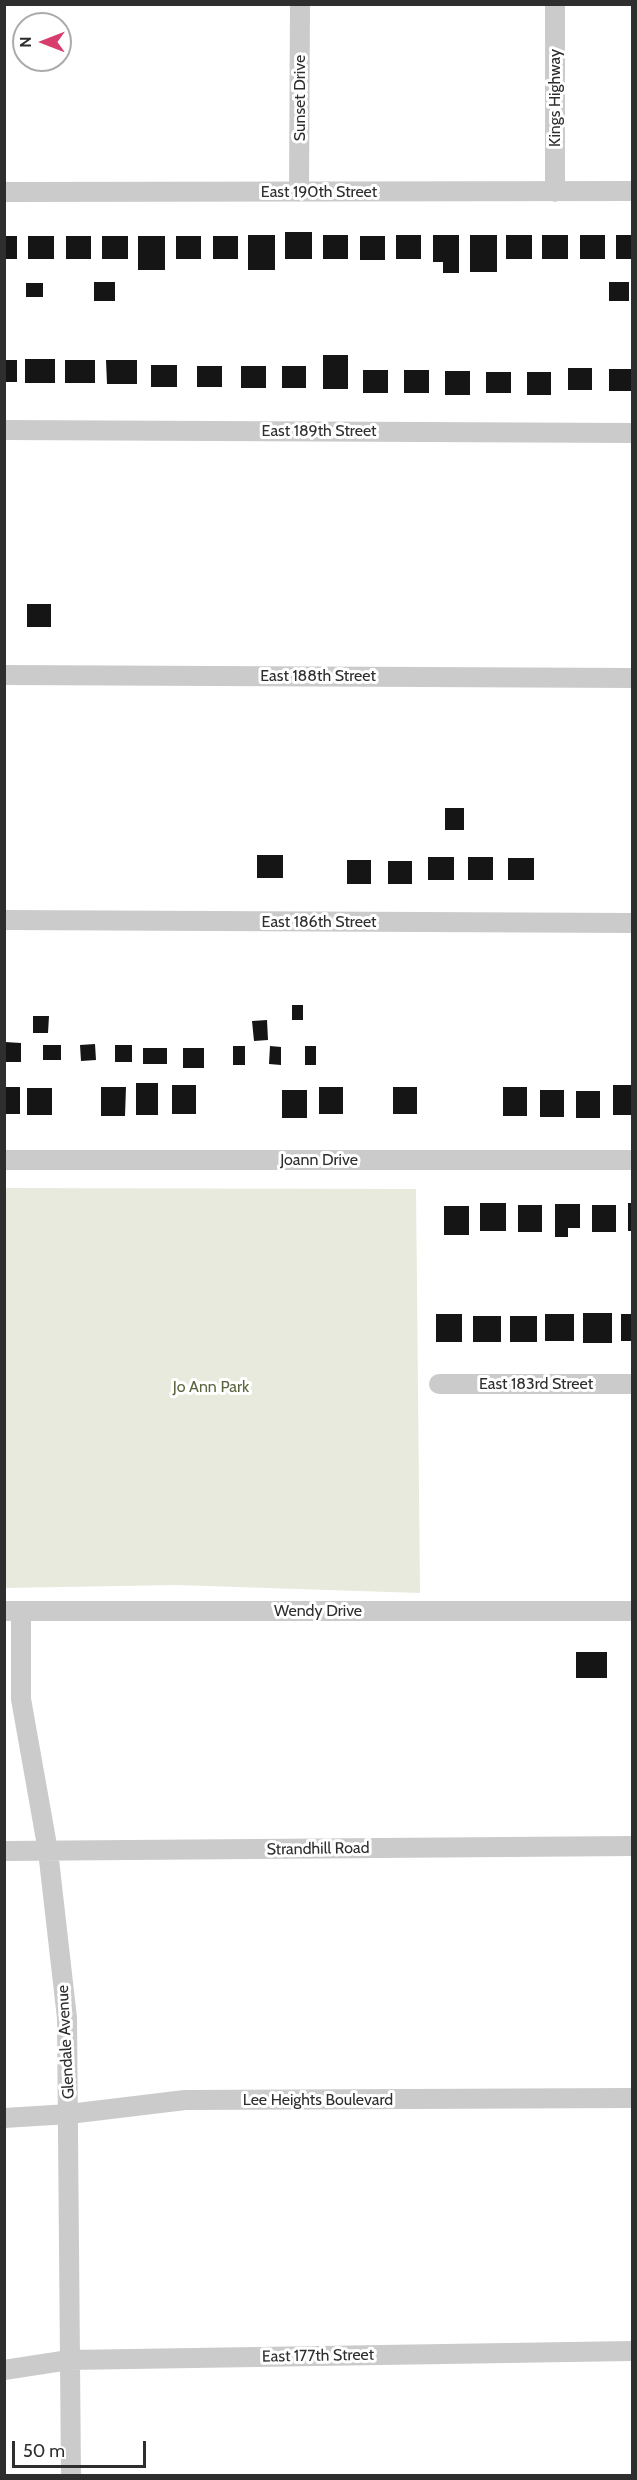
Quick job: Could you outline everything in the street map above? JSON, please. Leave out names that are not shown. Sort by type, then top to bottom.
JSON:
[{"type":"street","name":"Sunset Drive","points":[[299,192],[300,4]]},
{"type":"street","name":"Kings Highway","points":[[555,4],[555,192]]},
{"type":"street","name":"East 190th Street","points":[[4,192],[633,191]]},
{"type":"street","name":"East 189th Street","points":[[4,430],[633,433]]},
{"type":"street","name":"East 188th Street","points":[[4,675],[633,678]]},
{"type":"street","name":"East 186th Street","points":[[4,920],[633,923]]},
{"type":"street","name":"Joann Drive","points":[[4,1160],[633,1160]]},
{"type":"street","name":"East 183rd Street","points":[[439,1384],[633,1384]]},
{"type":"street","name":"Wendy Drive","points":[[13,1611],[633,1611]]},
{"type":"street","name":"Glendale Avenue","points":[[13,1611],[21,1699],[48,1851],[67,2018],[71,2475]]},
{"type":"street","name":"Strandhill Road","points":[[4,1851],[633,1846]]},
{"type":"street","name":"Lee Heights Boulevard","points":[[4,2118],[69,2114],[185,2100],[633,2098]]},
{"type":"street","name":"East 177th Street","points":[[4,2370],[69,2360],[633,2351]]},
{"type":"green space","name":"Jo Ann Park","points":[[4,1188],[416,1189],[420,1593],[176,1585],[5,1588]]},
{"type":"building","points":[[285,232],[312,232],[312,259],[285,259]]},
{"type":"building","points":[[248,235],[275,235],[275,270],[248,270]]},
{"type":"building","points":[[323,235],[348,235],[348,259],[323,259]]},
{"type":"building","points":[[396,235],[421,235],[421,259],[396,259]]},
{"type":"building","points":[[433,235],[459,235],[459,273],[443,273],[443,262],[433,262]]},
{"type":"building","points":[[470,235],[497,235],[497,272],[470,272]]},
{"type":"building","points":[[506,235],[532,235],[532,259],[506,259]]},
{"type":"building","points":[[542,235],[568,235],[568,259],[542,259]]},
{"type":"building","points":[[580,235],[605,235],[605,259],[580,259]]},
{"type":"building","points":[[616,235],[632,235],[632,259],[616,259]]},
{"type":"building","points":[[4,236],[17,236],[17,259],[4,259]]},
{"type":"building","points":[[28,236],[54,236],[54,259],[28,259]]},
{"type":"building","points":[[66,236],[91,236],[91,259],[66,259]]},
{"type":"building","points":[[102,236],[128,236],[128,259],[102,259]]},
{"type":"building","points":[[138,236],[165,236],[165,270],[138,270]]},
{"type":"building","points":[[176,236],[201,236],[201,259],[176,259]]},
{"type":"building","points":[[213,236],[238,236],[238,259],[213,259]]},
{"type":"building","points":[[360,236],[385,236],[385,260],[360,260]]},
{"type":"building","points":[[94,282],[115,282],[115,301],[94,301]]},
{"type":"building","points":[[609,282],[629,282],[629,301],[609,301]]},
{"type":"building","points":[[26,283],[43,283],[43,297],[26,297]]},
{"type":"building","points":[[323,355],[348,355],[348,389],[323,389]]},
{"type":"building","points":[[25,359],[55,359],[55,383],[25,383]]},
{"type":"building","points":[[4,360],[17,360],[17,382],[4,382]]},
{"type":"building","points":[[65,360],[95,360],[95,383],[65,383]]},
{"type":"building","points":[[106,360],[137,360],[137,384],[107,384]]},
{"type":"building","points":[[151,365],[177,365],[177,387],[151,387]]},
{"type":"building","points":[[197,366],[222,366],[222,387],[197,387]]},
{"type":"building","points":[[241,366],[266,366],[266,388],[241,388]]},
{"type":"building","points":[[282,366],[306,366],[306,388],[282,388]]},
{"type":"building","points":[[568,368],[592,368],[592,390],[568,390]]},
{"type":"building","points":[[609,369],[632,369],[632,391],[609,391]]},
{"type":"building","points":[[363,370],[388,370],[388,393],[363,393]]},
{"type":"building","points":[[404,370],[429,370],[429,393],[404,393]]},
{"type":"building","points":[[445,371],[470,371],[470,395],[445,395]]},
{"type":"building","points":[[486,372],[511,372],[511,393],[486,393]]},
{"type":"building","points":[[527,372],[551,372],[551,395],[527,395]]},
{"type":"building","points":[[27,604],[51,604],[51,627],[27,627]]},
{"type":"building","points":[[445,808],[464,808],[464,830],[445,830]]},
{"type":"building","points":[[257,855],[283,855],[283,878],[257,878]]},
{"type":"building","points":[[428,857],[454,857],[454,880],[428,880]]},
{"type":"building","points":[[468,857],[493,857],[493,880],[468,880]]},
{"type":"building","points":[[508,858],[534,858],[534,880],[508,880]]},
{"type":"building","points":[[347,860],[371,860],[371,884],[347,884]]},
{"type":"building","points":[[388,861],[412,861],[412,884],[388,884]]},
{"type":"building","points":[[292,1005],[303,1005],[303,1020],[292,1020]]},
{"type":"building","points":[[33,1016],[49,1016],[48,1033],[33,1033]]},
{"type":"building","points":[[267,1020],[268,1040],[254,1041],[252,1021]]},
{"type":"building","points":[[5,1042],[21,1043],[21,1062],[4,1062]]},
{"type":"building","points":[[95,1044],[96,1060],[81,1061],[80,1045]]},
{"type":"building","points":[[43,1045],[61,1045],[61,1060],[43,1060]]},
{"type":"building","points":[[115,1045],[132,1045],[132,1062],[115,1062]]},
{"type":"building","points":[[233,1046],[245,1046],[245,1065],[233,1065]]},
{"type":"building","points":[[270,1046],[281,1047],[281,1065],[269,1064]]},
{"type":"building","points":[[305,1046],[316,1046],[316,1065],[305,1065]]},
{"type":"building","points":[[143,1048],[167,1048],[167,1064],[143,1064]]},
{"type":"building","points":[[183,1048],[204,1048],[204,1068],[183,1068]]},
{"type":"building","points":[[136,1083],[158,1083],[158,1115],[136,1115]]},
{"type":"building","points":[[172,1085],[196,1085],[196,1114],[172,1114]]},
{"type":"building","points":[[613,1085],[632,1085],[632,1115],[613,1115]]},
{"type":"building","points":[[4,1087],[20,1087],[20,1114],[4,1114]]},
{"type":"building","points":[[101,1087],[126,1087],[125,1116],[101,1116]]},
{"type":"building","points":[[319,1087],[343,1087],[343,1114],[319,1114]]},
{"type":"building","points":[[393,1087],[417,1087],[417,1114],[393,1114]]},
{"type":"building","points":[[503,1087],[527,1087],[527,1116],[503,1116]]},
{"type":"building","points":[[27,1088],[52,1088],[52,1115],[27,1115]]},
{"type":"building","points":[[282,1090],[307,1090],[307,1118],[282,1118]]},
{"type":"building","points":[[540,1090],[564,1090],[564,1117],[540,1117]]},
{"type":"building","points":[[576,1091],[600,1091],[600,1118],[576,1118]]},
{"type":"building","points":[[480,1203],[506,1203],[506,1231],[480,1231]]},
{"type":"building","points":[[628,1203],[632,1203],[632,1231],[628,1231]]},
{"type":"building","points":[[555,1204],[580,1204],[580,1228],[568,1228],[568,1237],[555,1237]]},
{"type":"building","points":[[518,1205],[542,1205],[542,1232],[518,1232]]},
{"type":"building","points":[[592,1205],[616,1205],[616,1232],[592,1232]]},
{"type":"building","points":[[444,1206],[469,1206],[469,1235],[444,1235]]},
{"type":"building","points":[[583,1313],[612,1313],[612,1343],[583,1343]]},
{"type":"building","points":[[436,1314],[462,1314],[462,1342],[436,1342]]},
{"type":"building","points":[[545,1314],[574,1314],[574,1341],[545,1341]]},
{"type":"building","points":[[621,1314],[632,1314],[632,1341],[621,1341]]},
{"type":"building","points":[[473,1316],[501,1316],[501,1342],[473,1342]]},
{"type":"building","points":[[510,1316],[537,1316],[537,1342],[510,1342]]},
{"type":"building","points":[[576,1652],[607,1652],[607,1678],[576,1678]]}]
